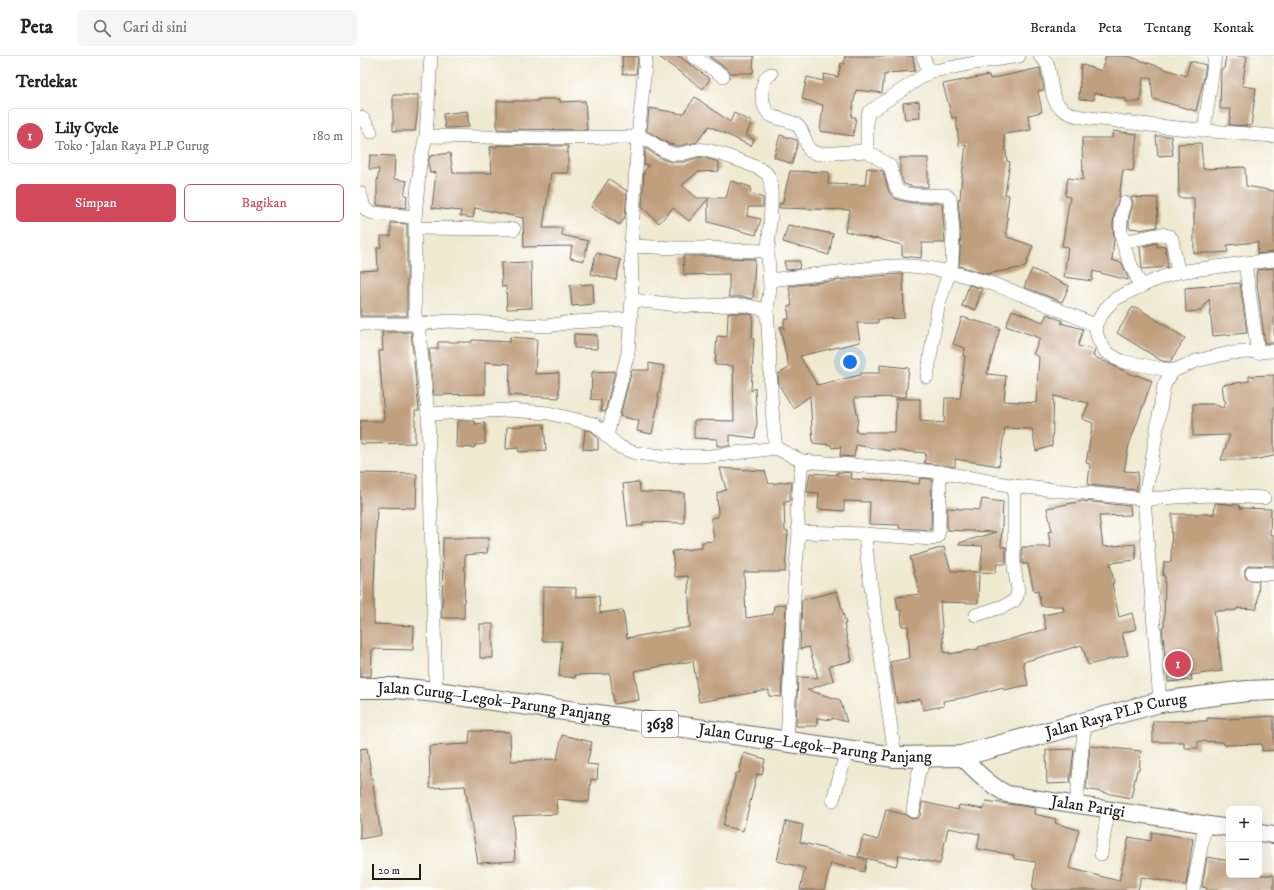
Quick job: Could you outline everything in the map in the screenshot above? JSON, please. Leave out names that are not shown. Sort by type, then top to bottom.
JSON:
[{"type":"main road","name":"Jalan Curug–Legok–Parung Panjang","points":[[360,688],[397,688],[436,692],[895,757],[961,756]]},
{"type":"main road","name":"Jalan Raya PLP Curug","points":[[961,756],[1160,702],[1247,691],[1274,690]]},
{"type":"street","points":[[431,56],[426,136],[420,163],[415,222],[415,316],[418,324],[428,414],[436,692]]},
{"type":"street","points":[[606,436],[628,353],[632,300],[631,246],[638,137],[646,56]]},
{"type":"street","points":[[694,56],[723,76]]},
{"type":"street","points":[[923,56],[930,72]]},
{"type":"street","points":[[867,151],[866,118],[869,112],[930,72],[1019,56]]},
{"type":"street","points":[[1040,56],[1046,63],[1055,101],[1061,108],[1073,115],[1147,126],[1274,136]]},
{"type":"street","points":[[1204,130],[1215,56]]},
{"type":"street","points":[[771,74],[766,77],[764,82],[762,97],[764,109],[771,116],[798,125],[804,135],[810,151],[819,154],[867,151],[890,166],[896,188],[899,192],[906,194],[946,195],[950,199],[953,232],[952,263],[938,307],[928,377]]},
{"type":"street","points":[[360,118],[364,120],[371,132]]},
{"type":"street","points":[[426,136],[544,138],[638,137],[646,139],[672,154],[688,154],[699,149],[729,156],[766,174],[769,179],[771,210],[768,252],[770,280],[767,310],[772,420],[776,448]]},
{"type":"street","points":[[360,193],[364,208],[368,212],[415,222],[514,229]]},
{"type":"street","points":[[1124,203],[1121,231],[1124,248],[1141,286]]},
{"type":"street","points":[[1123,242],[1161,234],[1169,236],[1172,239],[1178,272]]},
{"type":"street","points":[[631,246],[712,248],[768,252]]},
{"type":"street","points":[[1173,371],[1121,361],[1106,352],[1098,339],[1095,325],[1106,308],[1115,299],[1141,286],[1178,272],[1274,260]]},
{"type":"street","points":[[1245,263],[1258,353]]},
{"type":"street","points":[[770,280],[876,268],[909,266],[950,272],[989,284],[1055,308],[1095,325]]},
{"type":"street","points":[[632,300],[689,306],[744,305],[767,310]]},
{"type":"street","points":[[360,324],[418,324],[448,321],[547,326],[572,322],[631,319]]},
{"type":"street","points":[[1160,702],[1144,499],[1151,466],[1164,384],[1173,371],[1196,360],[1230,353],[1258,353],[1274,351]]},
{"type":"street","points":[[428,414],[509,410],[548,413],[594,424],[601,428],[606,436],[620,448],[635,453],[663,456],[711,456],[776,448],[802,461],[940,472],[1014,486],[1144,499],[1211,495],[1264,498]]},
{"type":"street","points":[[787,742],[795,577],[799,532],[797,511],[802,461]]},
{"type":"street","points":[[799,532],[865,534],[932,539],[937,537],[939,531],[940,472]]},
{"type":"street","points":[[976,614],[1004,606],[1014,601],[1017,596],[1018,590],[1014,568],[1014,486]]},
{"type":"street","points":[[865,534],[895,757]]},
{"type":"street","points":[[1252,573],[1274,574]]},
{"type":"street","points":[[1076,805],[1085,722]]},
{"type":"street","points":[[833,800],[847,750]]},
{"type":"street","name":"Jalan Parigi","points":[[961,756],[997,790],[1007,794],[1226,828]]},
{"type":"street","points":[[913,811],[918,774],[927,757]]},
{"type":"street","points":[[1101,854],[1108,810]]},
{"type":"street","points":[[1193,890],[1205,825]]},
{"type":"street","points":[[1262,833],[1274,835]]},
{"type":"building","points":[[622,56],[638,56],[636,74],[623,74]]},
{"type":"building","points":[[658,56],[679,56],[710,79],[703,89]]},
{"type":"building","points":[[710,56],[754,56],[753,73],[730,73]]},
{"type":"building","points":[[845,56],[913,56],[915,71],[887,73],[887,75],[884,75],[882,93],[856,90],[851,117],[856,117],[853,136],[820,131],[823,105],[802,99],[807,77],[823,81],[824,74],[838,77],[841,63],[844,64]]},
{"type":"building","points":[[1106,56],[1128,56],[1186,76],[1190,61],[1206,65],[1196,111],[1153,99],[1151,78],[1143,78],[1140,102],[1126,102],[1126,99],[1094,93],[1094,100],[1079,99],[1081,64],[1101,71]]},
{"type":"building","points":[[1226,56],[1247,56],[1242,86],[1256,88],[1251,126],[1229,125],[1231,109],[1220,109],[1221,69],[1224,69]]},
{"type":"building","points":[[1040,68],[1044,90],[1038,91],[1042,112],[1028,115],[1031,130],[1004,134],[1007,161],[1010,162],[1005,194],[1009,195],[1006,217],[1008,218],[1006,233],[1007,237],[1033,246],[1025,267],[987,274],[959,266],[961,232],[958,199],[960,199],[966,145],[959,146],[956,117],[952,118],[943,84],[989,75],[990,79]]},
{"type":"building","points":[[393,95],[418,95],[415,131],[393,131]]},
{"type":"building","points":[[695,97],[730,122],[734,113],[752,122],[746,135],[754,140],[751,146],[709,126],[697,142],[678,146],[669,144],[647,131],[649,108],[683,114]]},
{"type":"building","points":[[538,99],[560,99],[560,102],[585,101],[587,130],[497,129],[497,101],[538,101]]},
{"type":"building","points":[[919,101],[920,118],[905,119],[903,103]]},
{"type":"building","points":[[467,111],[469,127],[445,128],[443,114]]},
{"type":"building","points":[[1113,131],[1137,134],[1133,171],[1123,170],[1120,197],[1115,208],[1113,224],[1114,238],[1112,260],[1122,263],[1128,280],[1093,271],[1092,281],[1064,277],[1068,247],[1062,246],[1070,197],[1065,196],[1068,178],[1083,180],[1082,138],[1112,138]]},
{"type":"building","points":[[780,135],[797,140],[798,142],[792,164],[774,157]]},
{"type":"building","points":[[1156,136],[1171,136],[1173,155],[1158,156]]},
{"type":"building","points":[[1201,143],[1203,169],[1245,167],[1246,186],[1274,191],[1274,252],[1257,254],[1258,242],[1227,245],[1228,252],[1194,253],[1194,198],[1179,198],[1178,144]]},
{"type":"building","points":[[497,145],[568,146],[568,173],[551,173],[543,228],[562,228],[562,235],[588,241],[584,261],[570,258],[572,246],[524,247],[523,218],[475,208],[473,218],[460,216],[461,211],[432,208],[436,172],[430,173],[428,163],[430,156],[450,153],[453,173],[492,173],[490,147],[497,147]]},
{"type":"building","points":[[645,148],[662,159],[671,162],[683,162],[700,157],[719,162],[719,171],[698,172],[682,185],[697,198],[726,198],[731,181],[751,187],[750,193],[763,198],[763,207],[748,207],[747,216],[761,219],[756,235],[708,222],[708,199],[689,221],[673,208],[659,223],[642,207],[644,171],[649,165],[644,164]]},
{"type":"building","points":[[370,155],[395,156],[394,179],[407,181],[404,195],[407,195],[406,208],[377,205],[377,182],[379,169],[369,169]]},
{"type":"building","points":[[900,158],[928,158],[928,187],[914,187],[904,184],[900,173]]},
{"type":"building","points":[[867,168],[883,171],[889,192],[893,197],[899,200],[913,203],[942,203],[945,243],[922,243],[921,258],[902,256],[902,245],[845,231],[850,210],[779,208],[779,203],[782,204],[790,171],[829,172],[828,184],[865,185]]},
{"type":"building","points":[[609,179],[627,191],[625,217],[620,225],[591,207]]},
{"type":"building","points":[[1131,197],[1158,198],[1157,227],[1139,230],[1129,228],[1129,218],[1133,205]]},
{"type":"building","points":[[391,223],[407,224],[407,316],[360,316],[360,271],[378,270],[377,248],[381,247],[381,236],[391,236]]},
{"type":"building","points":[[788,225],[833,234],[829,255],[783,242]]},
{"type":"building","points":[[1157,243],[1157,247],[1165,246],[1168,267],[1142,269],[1140,247]]},
{"type":"building","points":[[596,253],[621,260],[616,280],[591,274]]},
{"type":"building","points":[[683,256],[712,256],[723,258],[755,259],[753,299],[744,297],[729,297],[729,274],[684,275]]},
{"type":"building","points":[[784,261],[800,261],[799,269],[786,270]]},
{"type":"building","points":[[531,262],[532,308],[507,309],[506,286],[502,287],[501,263]]},
{"type":"building","points":[[1274,268],[1274,343],[1265,343],[1256,276],[1257,270]]},
{"type":"building","points":[[1032,269],[1069,286],[1062,302],[1024,287]]},
{"type":"building","points":[[903,274],[904,318],[878,319],[878,323],[857,323],[860,342],[800,356],[817,385],[861,375],[861,373],[880,373],[880,365],[909,368],[906,397],[854,398],[858,418],[856,432],[895,432],[896,399],[920,399],[920,421],[944,423],[945,398],[960,398],[965,348],[953,344],[962,317],[1000,328],[987,374],[1006,376],[1004,401],[1036,403],[1039,357],[1033,354],[1040,338],[1006,326],[1012,310],[1043,322],[1047,314],[1063,321],[1061,323],[1083,329],[1078,346],[1095,350],[1093,356],[1135,376],[1136,375],[1152,381],[1129,445],[1124,471],[1138,472],[1137,490],[1088,485],[1090,464],[1086,463],[1093,423],[1082,419],[1089,403],[1054,396],[1052,446],[1036,451],[1032,429],[1005,428],[999,466],[955,459],[955,467],[924,463],[926,453],[891,451],[856,445],[854,457],[840,456],[841,447],[832,448],[831,445],[813,443],[810,396],[793,408],[779,385],[778,374],[789,368],[780,327],[782,326],[784,329],[784,320],[789,319],[788,306],[792,306],[789,286]]},
{"type":"building","points":[[1240,283],[1247,333],[1213,336],[1209,299],[1201,311],[1186,312],[1185,288]]},
{"type":"building","points":[[593,284],[594,304],[572,306],[570,285]]},
{"type":"building","points":[[969,285],[982,289],[975,310],[962,306]]},
{"type":"building","points":[[1132,308],[1138,308],[1185,338],[1170,362],[1162,361],[1117,333]]},
{"type":"building","points":[[728,313],[753,315],[752,338],[754,339],[751,391],[755,388],[757,422],[755,438],[730,435],[730,446],[717,446],[717,439],[694,438],[694,420],[734,421],[733,366],[715,365],[717,336],[727,337]]},
{"type":"building","points":[[382,332],[411,332],[419,411],[415,411],[415,443],[360,444],[360,421],[383,421],[384,417],[379,351],[383,351]]},
{"type":"building","points":[[574,334],[597,335],[597,349],[574,348]]},
{"type":"building","points":[[510,337],[537,339],[535,374],[559,373],[559,398],[509,395],[510,364],[485,362],[485,394],[434,395],[429,349],[438,349],[438,342],[472,342],[472,340],[510,342]]},
{"type":"building","points":[[649,363],[664,366],[652,434],[637,431],[639,421],[620,416],[632,370],[649,370]]},
{"type":"building","points":[[615,371],[605,412],[601,411],[601,400],[591,399],[592,372]]},
{"type":"building","points":[[1274,375],[1274,456],[1254,460],[1221,460],[1230,435],[1193,436],[1193,404],[1214,404],[1223,408],[1226,401],[1224,400],[1222,385],[1249,381],[1249,376]]},
{"type":"building","points":[[457,421],[475,421],[475,424],[485,423],[485,444],[475,445],[474,448],[456,447]]},
{"type":"building","points":[[544,424],[546,450],[519,452],[518,448],[506,449],[507,427]]},
{"type":"building","points":[[585,430],[591,431],[598,438],[598,450],[583,449]]},
{"type":"building","points":[[720,468],[765,471],[769,484],[792,481],[790,501],[784,502],[785,531],[788,531],[785,572],[744,572],[746,618],[773,614],[774,606],[786,604],[781,697],[769,696],[769,690],[699,702],[693,661],[634,671],[639,700],[614,704],[610,674],[575,675],[575,678],[559,676],[562,641],[542,641],[543,587],[576,588],[576,597],[599,596],[600,613],[623,610],[627,638],[690,627],[688,576],[675,577],[672,551],[702,548],[702,542],[714,541],[711,518],[718,517],[717,493],[726,490]]},
{"type":"building","points":[[837,472],[852,473],[851,479],[883,480],[919,484],[920,478],[932,479],[931,530],[899,528],[900,525],[869,524],[870,502],[844,501],[844,511],[818,509],[819,493],[807,492],[810,473],[837,475]]},
{"type":"building","points":[[360,473],[417,474],[416,508],[377,507],[374,587],[374,624],[414,626],[413,650],[372,649],[371,676],[360,676]]},
{"type":"building","points":[[639,482],[640,492],[684,493],[684,523],[643,522],[643,525],[628,527],[623,484]]},
{"type":"building","points":[[982,499],[1003,502],[1001,547],[1006,547],[1006,564],[997,564],[995,573],[980,572],[983,546],[959,545],[959,543],[996,532],[947,530],[947,508],[980,510]]},
{"type":"building","points":[[1083,501],[1130,506],[1131,515],[1099,516],[1103,547],[1135,544],[1136,560],[1110,563],[1114,583],[1112,583],[1119,617],[1132,613],[1136,629],[1122,633],[1128,655],[1088,665],[1082,645],[1023,662],[1028,685],[1004,690],[1003,687],[967,697],[943,701],[944,706],[923,710],[921,699],[897,703],[890,662],[910,658],[908,626],[902,626],[901,610],[898,610],[896,597],[920,594],[910,557],[944,547],[951,571],[979,572],[978,603],[940,602],[944,653],[949,652],[949,654],[979,649],[978,647],[998,643],[1046,629],[1043,615],[1064,611],[1063,606],[1041,606],[1038,591],[1034,592],[1028,564],[1022,564],[1022,547],[1051,547],[1048,532],[1052,531],[1047,508]]},
{"type":"building","points":[[1215,503],[1239,505],[1240,508],[1271,509],[1270,535],[1274,535],[1274,566],[1252,565],[1245,569],[1245,576],[1247,579],[1259,581],[1257,609],[1237,608],[1237,610],[1214,611],[1222,671],[1191,675],[1192,680],[1168,682],[1162,627],[1164,626],[1165,576],[1163,576],[1164,562],[1171,562],[1172,514],[1214,514]]},
{"type":"building","points":[[443,538],[489,538],[487,553],[465,555],[464,618],[442,618]]},
{"type":"building","points":[[837,591],[846,624],[844,624],[852,661],[829,666],[833,680],[835,680],[807,690],[840,700],[847,722],[832,718],[832,720],[817,718],[817,726],[796,726],[798,677],[818,678],[809,647],[800,649],[802,600]]},
{"type":"building","points":[[480,624],[493,624],[493,658],[480,658]]},
{"type":"building","points":[[1274,716],[1274,750],[1262,751],[1262,744],[1224,745],[1223,742],[1198,741],[1198,748],[1184,748],[1184,742],[1153,742],[1153,721],[1207,721],[1207,718],[1227,719]]},
{"type":"building","points":[[470,731],[510,732],[511,761],[557,759],[562,735],[592,742],[587,764],[598,765],[597,780],[591,779],[589,802],[556,799],[557,814],[513,816],[515,861],[478,863],[465,786],[430,788],[429,746],[469,744]]},
{"type":"building","points":[[1090,746],[1141,751],[1139,770],[1137,770],[1131,798],[1086,789]]},
{"type":"building","points":[[367,748],[381,835],[360,839],[360,749]]},
{"type":"building","points":[[1074,749],[1070,783],[1047,784],[1046,750]]},
{"type":"building","points":[[744,753],[765,759],[762,775],[757,774],[743,831],[723,826],[736,773],[739,773]]},
{"type":"building","points":[[986,801],[1035,808],[1034,814],[1056,819],[1055,823],[1079,830],[1069,868],[1119,881],[1129,837],[1151,841],[1152,832],[1193,839],[1186,885],[1141,877],[1138,890],[1032,890],[1036,862],[1014,859],[1014,855],[977,849],[980,834],[948,828],[940,864],[899,855],[896,866],[858,856],[863,836],[878,840],[886,810],[906,815],[912,819],[920,816],[922,802],[958,810],[959,805],[984,809]]},
{"type":"building","points":[[786,821],[803,825],[800,842],[867,860],[864,872],[831,863],[824,890],[800,890],[805,868],[777,861]]},
{"type":"building","points":[[1207,857],[1226,860],[1226,878],[1262,878],[1262,875],[1274,875],[1274,890],[1206,890],[1207,888],[1202,887]]},
{"type":"place","name":"Lily Cycle","points":[[1178,664]]}]
